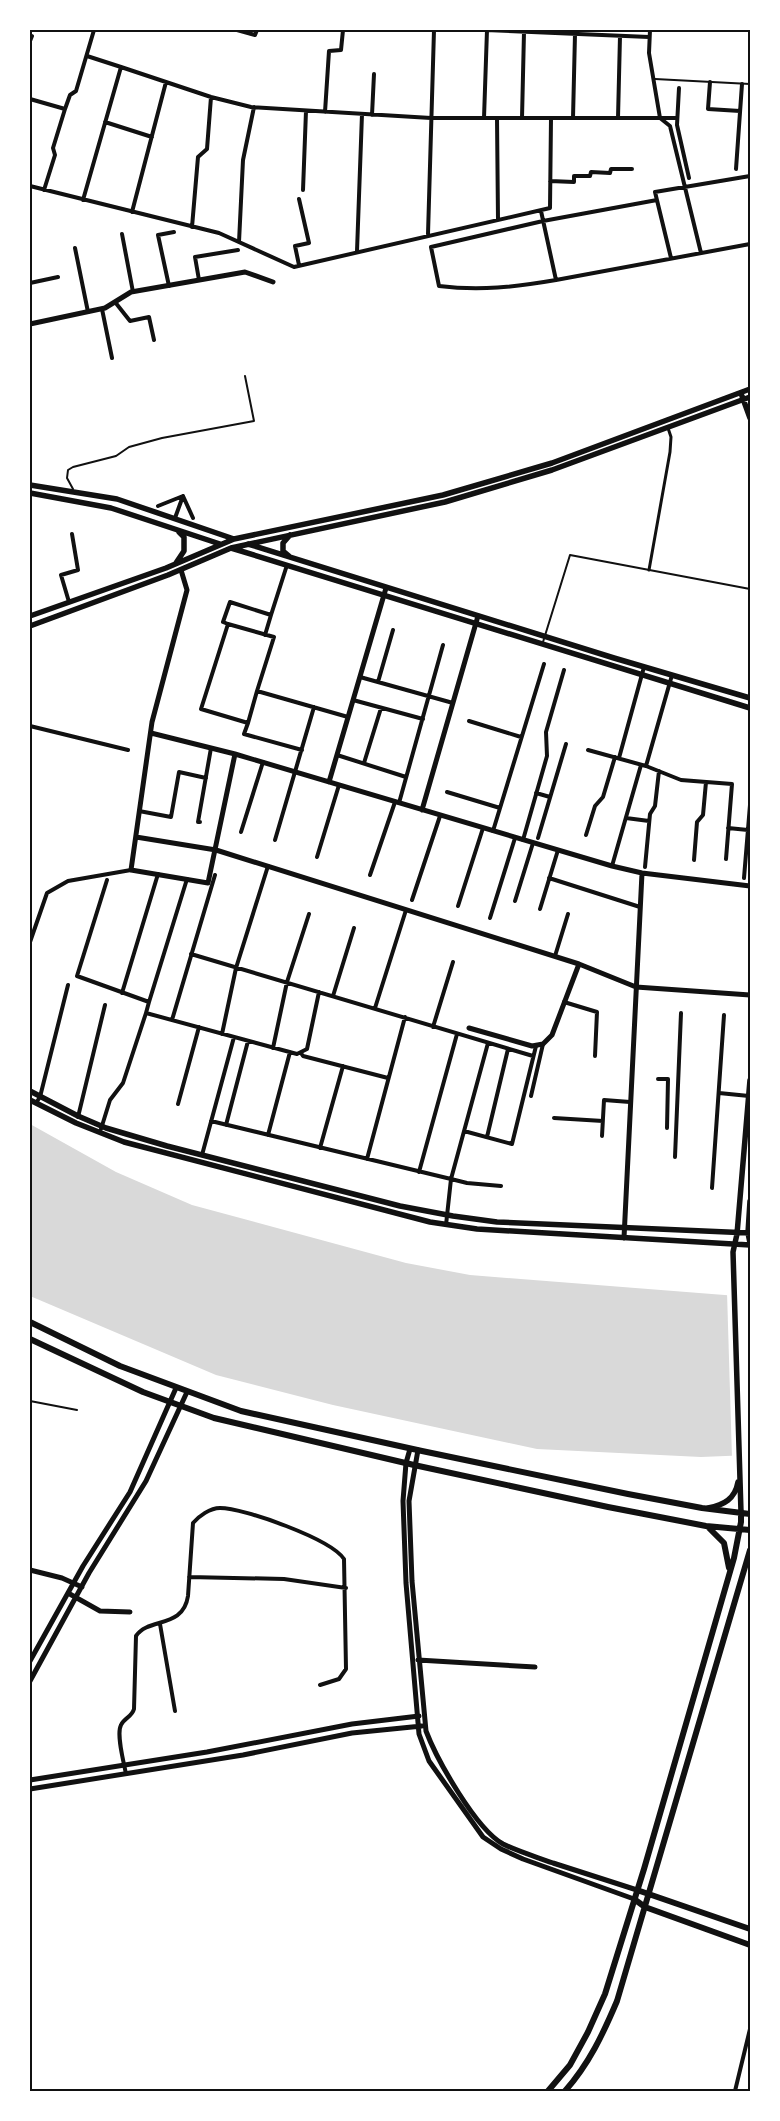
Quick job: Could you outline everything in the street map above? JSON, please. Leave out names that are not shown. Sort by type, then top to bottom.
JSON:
[{"type":"main road","points":[[30,616],[176,564],[234,539],[443,495],[552,463],[750,389]]},
{"type":"main road","points":[[740,392],[750,418]]},
{"type":"main road","points":[[30,626],[181,570],[231,548],[293,533],[445,502],[552,470],[750,397]]},
{"type":"main road","points":[[30,485],[116,499],[245,544],[750,698]]},
{"type":"main road","points":[[30,493],[111,508],[231,548],[750,708]]},
{"type":"main road","points":[[175,529],[184,537],[185,544],[184,551],[176,564]]},
{"type":"main road","points":[[290,558],[284,551],[283,543],[293,533]]},
{"type":"main road","points":[[749,1530],[742,1526],[741,1512],[734,1244],[738,1234],[750,1080]]},
{"type":"main road","points":[[30,1091],[102,1126],[202,1155],[351,1194],[447,1215],[497,1222],[749,1233]]},
{"type":"main road","points":[[33,1102],[100,1134],[124,1142],[374,1208],[446,1225],[477,1229],[750,1244],[750,1201]]},
{"type":"main road","points":[[30,1322],[120,1366],[241,1411],[410,1449],[619,1492],[750,1514]]},
{"type":"main road","points":[[30,1339],[142,1392],[214,1418],[406,1464],[608,1507],[706,1526],[749,1530]]},
{"type":"main road","points":[[707,1508],[725,1503],[732,1497],[737,1489],[741,1469]]},
{"type":"main road","points":[[548,2091],[570,2066],[605,1994],[637,1890],[742,1522],[744,1516],[750,1514]]},
{"type":"main road","points":[[706,1526],[714,1531],[724,1543],[729,1573]]},
{"type":"main road","points":[[565,2091],[581,2073],[614,2009],[749,1554]]},
{"type":"main road","points":[[637,1890],[750,1929]]},
{"type":"main road","points":[[634,1899],[645,1907],[750,1945]]},
{"type":"street","points":[[44,190],[55,155],[53,148],[65,109],[70,95],[76,91],[94,30]]},
{"type":"street","points":[[237,30],[255,35],[257,30]]},
{"type":"street","points":[[325,112],[329,51],[341,50],[343,30]]},
{"type":"street","points":[[428,234],[434,30]]},
{"type":"street","points":[[484,118],[486,30],[649,37]]},
{"type":"street","points":[[650,30],[653,79],[660,118],[670,126],[701,253]]},
{"type":"street","points":[[522,118],[524,32]]},
{"type":"street","points":[[573,118],[575,34]]},
{"type":"street","points":[[30,41],[32,36]]},
{"type":"street","points":[[618,118],[620,36]]},
{"type":"street","points":[[86,56],[211,96],[254,107],[431,118],[676,118]]},
{"type":"street","points":[[83,200],[121,66]]},
{"type":"street","points":[[372,115],[374,74]]},
{"type":"street","points":[[132,212],[166,82]]},
{"type":"street","points":[[710,82],[708,109],[740,111]]},
{"type":"street","points":[[736,169],[742,84]]},
{"type":"street","points":[[679,88],[676,118],[689,178]]},
{"type":"street","points":[[192,227],[198,157],[207,149],[211,96]]},
{"type":"street","points":[[30,99],[65,109]]},
{"type":"street","points":[[239,242],[243,160],[254,107]]},
{"type":"street","points":[[303,190],[306,111]]},
{"type":"street","points":[[357,252],[362,114]]},
{"type":"street","points":[[497,118],[498,220]]},
{"type":"street","points":[[30,186],[218,233],[294,267],[428,234],[550,208],[551,118]]},
{"type":"street","points":[[105,122],[152,137]]},
{"type":"street","points":[[550,181],[574,182],[574,176],[590,176],[591,172],[610,173],[611,169],[632,169]]},
{"type":"street","points":[[670,258],[655,192],[750,176]]},
{"type":"street","points":[[299,199],[309,243],[295,246],[299,265]]},
{"type":"street","points":[[656,200],[543,221],[431,247],[439,286],[471,290],[501,288],[556,280],[750,244]]},
{"type":"street","points":[[541,211],[556,280]]},
{"type":"street","points":[[168,286],[158,234],[174,232]]},
{"type":"street","points":[[122,234],[134,292]]},
{"type":"street","points":[[75,248],[88,312]]},
{"type":"street","points":[[199,280],[195,258],[238,250]]},
{"type":"street","points":[[30,324],[102,308],[115,302],[121,296],[134,292],[245,272],[273,282]]},
{"type":"street","points":[[30,283],[58,277]]},
{"type":"street","points":[[115,302],[130,320],[149,317],[154,340]]},
{"type":"street","points":[[102,308],[112,358]]},
{"type":"street","points":[[649,570],[670,452],[671,437],[665,420]]},
{"type":"street","points":[[175,518],[183,496]]},
{"type":"street","points":[[158,506],[183,496]]},
{"type":"street","points":[[183,496],[193,518]]},
{"type":"street","points":[[69,602],[61,575],[78,570],[72,534]]},
{"type":"street","points":[[265,635],[287,565]]},
{"type":"street","points":[[131,870],[151,733],[187,590],[181,570]]},
{"type":"street","points":[[329,782],[386,588]]},
{"type":"street","points":[[271,615],[230,602],[223,622],[274,637],[244,734],[302,750]]},
{"type":"street","points":[[55,607],[58,615]]},
{"type":"street","points":[[422,810],[478,616]]},
{"type":"street","points":[[228,624],[202,709],[248,723]]},
{"type":"street","points":[[378,682],[393,630]]},
{"type":"street","points":[[370,875],[406,777],[444,645]]},
{"type":"street","points":[[493,831],[544,664]]},
{"type":"street","points":[[586,835],[595,806],[603,797],[617,757],[644,667]]},
{"type":"street","points":[[523,840],[547,756],[546,732],[564,670]]},
{"type":"street","points":[[612,866],[672,675]]},
{"type":"street","points":[[360,677],[453,703]]},
{"type":"street","points":[[257,692],[348,717]]},
{"type":"street","points":[[353,700],[422,719]]},
{"type":"street","points":[[275,840],[314,707]]},
{"type":"street","points":[[364,763],[381,708]]},
{"type":"street","points":[[469,721],[521,737]]},
{"type":"street","points":[[30,726],[128,750]]},
{"type":"street","points":[[151,733],[235,754],[642,874],[750,886]]},
{"type":"street","points":[[538,838],[566,744]]},
{"type":"street","points":[[200,822],[198,822],[211,748]]},
{"type":"street","points":[[588,750],[643,765],[681,780],[732,784],[726,859]]},
{"type":"street","points":[[30,942],[47,894],[68,881],[131,870],[208,882],[235,754]]},
{"type":"street","points":[[337,755],[406,777]]},
{"type":"street","points":[[241,832],[262,762]]},
{"type":"street","points":[[645,866],[650,814],[655,806],[659,771]]},
{"type":"street","points":[[140,811],[171,817],[179,772],[206,778]]},
{"type":"street","points":[[694,860],[697,822],[703,815],[706,782]]},
{"type":"street","points":[[316,857],[339,785]]},
{"type":"street","points":[[447,792],[500,808]]},
{"type":"street","points":[[536,793],[550,797]]},
{"type":"street","points":[[744,878],[750,805]]},
{"type":"street","points":[[412,900],[440,816]]},
{"type":"street","points":[[626,818],[650,821]]},
{"type":"street","points":[[458,906],[483,828]]},
{"type":"street","points":[[728,828],[748,830]]},
{"type":"street","points":[[136,837],[216,850],[555,956],[636,987],[750,995]]},
{"type":"street","points":[[490,918],[515,838]]},
{"type":"street","points":[[515,901],[533,843]]},
{"type":"street","points":[[540,909],[558,850]]},
{"type":"street","points":[[222,1034],[236,968],[268,866]]},
{"type":"street","points":[[122,993],[158,874]]},
{"type":"street","points":[[624,1238],[642,874]]},
{"type":"street","points":[[172,1020],[216,875]]},
{"type":"street","points":[[549,878],[640,907]]},
{"type":"street","points":[[100,1134],[110,1100],[123,1083],[187,879]]},
{"type":"street","points":[[107,880],[77,976],[149,1002]]},
{"type":"street","points":[[374,1008],[406,910]]},
{"type":"street","points":[[273,1048],[287,982],[309,914]]},
{"type":"street","points":[[555,956],[568,914]]},
{"type":"street","points":[[333,996],[354,928]]},
{"type":"street","points":[[191,954],[533,1056]]},
{"type":"street","points":[[433,1027],[453,962]]},
{"type":"street","points":[[470,1028],[536,1046],[543,1044],[552,1035],[579,964]]},
{"type":"street","points":[[33,1102],[40,1097],[68,985]]},
{"type":"street","points":[[301,1053],[307,1049],[309,1044],[319,992]]},
{"type":"street","points":[[564,1002],[597,1012],[595,1056]]},
{"type":"street","points":[[76,1123],[106,1005]]},
{"type":"street","points":[[146,1013],[273,1048],[301,1053],[303,1056],[388,1078]]},
{"type":"street","points":[[675,1157],[681,1013]]},
{"type":"street","points":[[712,1188],[724,1015]]},
{"type":"street","points":[[367,1159],[405,1017]]},
{"type":"street","points":[[178,1104],[199,1027]]},
{"type":"street","points":[[419,1172],[457,1034]]},
{"type":"street","points":[[201,1162],[234,1037]]},
{"type":"street","points":[[226,1125],[248,1041]]},
{"type":"street","points":[[446,1225],[451,1179],[488,1043]]},
{"type":"street","points":[[531,1096],[543,1044]]},
{"type":"street","points":[[464,1131],[512,1144],[536,1046]]},
{"type":"street","points":[[487,1137],[508,1049]]},
{"type":"street","points":[[268,1135],[290,1052]]},
{"type":"street","points":[[320,1148],[342,1066]]},
{"type":"street","points":[[632,1079],[638,1079]]},
{"type":"street","points":[[658,1079],[678,1079]]},
{"type":"street","points":[[667,1128],[668,1079]]},
{"type":"street","points":[[719,1094],[749,1096]]},
{"type":"street","points":[[602,1136],[604,1100],[630,1102]]},
{"type":"street","points":[[554,1118],[603,1121]]},
{"type":"street","points":[[212,1122],[467,1183],[501,1186]]},
{"type":"street","points":[[30,1661],[73,1583],[130,1492],[176,1388]]},
{"type":"street","points":[[30,1681],[82,1587],[139,1494],[187,1392]]},
{"type":"street","points":[[410,1449],[406,1464],[403,1501],[406,1583],[418,1726],[429,1761],[483,1837],[501,1849],[523,1859],[634,1899]]},
{"type":"street","points":[[418,1450],[409,1501],[412,1581],[425,1726],[432,1748],[466,1802],[488,1832],[502,1843],[526,1853],[637,1890]]},
{"type":"street","points":[[126,1774],[120,1730],[122,1723],[132,1714],[134,1709],[136,1636],[139,1632],[176,1617],[185,1607],[188,1596],[193,1523],[206,1512],[218,1508],[240,1512],[317,1539],[341,1554],[346,1564],[346,1670],[339,1679],[320,1685]]},
{"type":"street","points":[[30,1570],[62,1578],[82,1587]]},
{"type":"street","points":[[189,1577],[284,1579],[346,1588]]},
{"type":"street","points":[[68,1593],[100,1612],[130,1612]]},
{"type":"street","points":[[160,1624],[175,1711]]},
{"type":"street","points":[[412,1660],[535,1667]]},
{"type":"street","points":[[30,1780],[207,1752],[352,1724],[424,1716]]},
{"type":"street","points":[[30,1789],[242,1755],[352,1733],[425,1726]]},
{"type":"street","points":[[735,2091],[750,2030]]},
{"type":"lane","points":[[653,79],[750,84]]},
{"type":"lane","points":[[74,500],[76,492],[68,483],[68,470],[73,466],[116,456],[129,447],[162,438],[254,421],[245,376]]},
{"type":"lane","points":[[543,645],[570,555],[750,589]]},
{"type":"lane","points":[[30,1401],[77,1410]]},
{"type":"shaded area","points":[[30,1124],[116,1172],[192,1205],[406,1263],[470,1275],[750,1297],[750,1455],[701,1457],[537,1449],[333,1405],[216,1375],[30,1296]]},
{"type":"pier","points":[[727,1292],[750,1294],[750,1458],[732,1458]]}]
